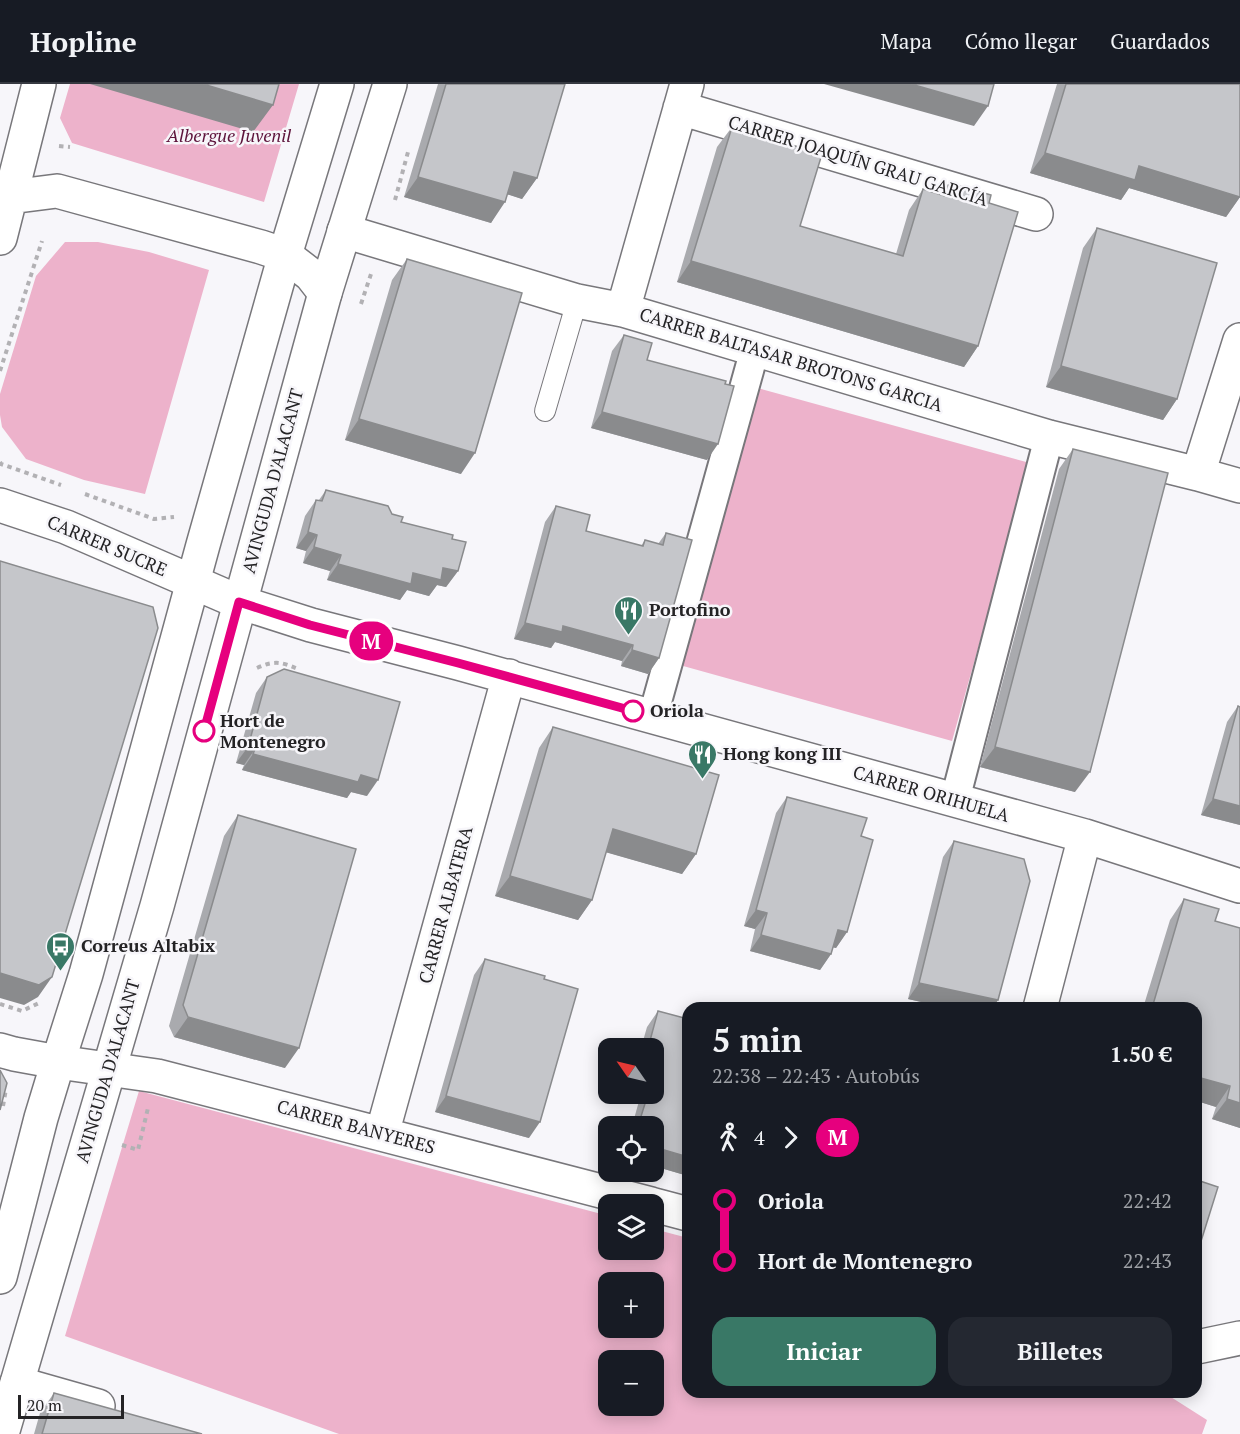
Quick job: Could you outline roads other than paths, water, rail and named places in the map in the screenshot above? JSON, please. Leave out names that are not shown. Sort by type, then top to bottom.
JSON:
[{"type":"street","points":[[0,238],[5,192],[39,84]]},
{"type":"street","points":[[0,1277],[58,1062],[86,974],[285,255],[337,84]]},
{"type":"street","name":"AVINGUDA D'ALACANT","points":[[2,1434],[157,906],[325,293],[390,84]]},
{"type":"street","name":"CARRER JOAQUÍN GRAU GARCÍA","points":[[622,310],[683,96],[1036,214]]},
{"type":"street","points":[[5,192],[57,190],[261,247],[285,255],[311,275],[325,293]]},
{"type":"street","name":"CARRER BALTASAR BROTONS GARCIA","points":[[344,231],[577,301],[622,310],[1049,437],[1240,486]]},
{"type":"street","points":[[1198,474],[1240,340]]},
{"type":"street","points":[[653,716],[754,349]]},
{"type":"street","points":[[955,800],[1049,437]]},
{"type":"street","name":"CARRER SUCRE","points":[[7,502],[239,602]]},
{"type":"street","name":"CARRER ORIHUELA","points":[[239,602],[310,625],[509,676],[1085,836],[1240,886]]},
{"type":"street","name":"CARRER ALBATERA","points":[[382,1134],[509,676]]},
{"type":"street","points":[[1042,1002],[1085,836]]},
{"type":"street","name":"CARRER BANYERES","points":[[0,1050],[58,1062],[157,1076],[611,1194]]},
{"type":"street","name":"CARRER BANYERES","points":[[664,1208],[682,1212]]},
{"type":"street","points":[[1202,1346],[1240,1337],[1240,1348]]},
{"type":"street","points":[[17,1383],[128,1415]]},
{"type":"lane","points":[[545,411],[577,301]]},
{"type":"place","name":"Portofino","points":[[628,636]]},
{"type":"place","name":"Oriola","points":[[633,711]]},
{"type":"place","name":"Hort de Montenegro","points":[[204,731]]},
{"type":"place","name":"Hong kong III","points":[[702,780]]},
{"type":"place","name":"Correus Altabix","points":[[60,972]]},
{"type":"park label","name":"Albergue Juvenil","points":[[229,136]]}]
